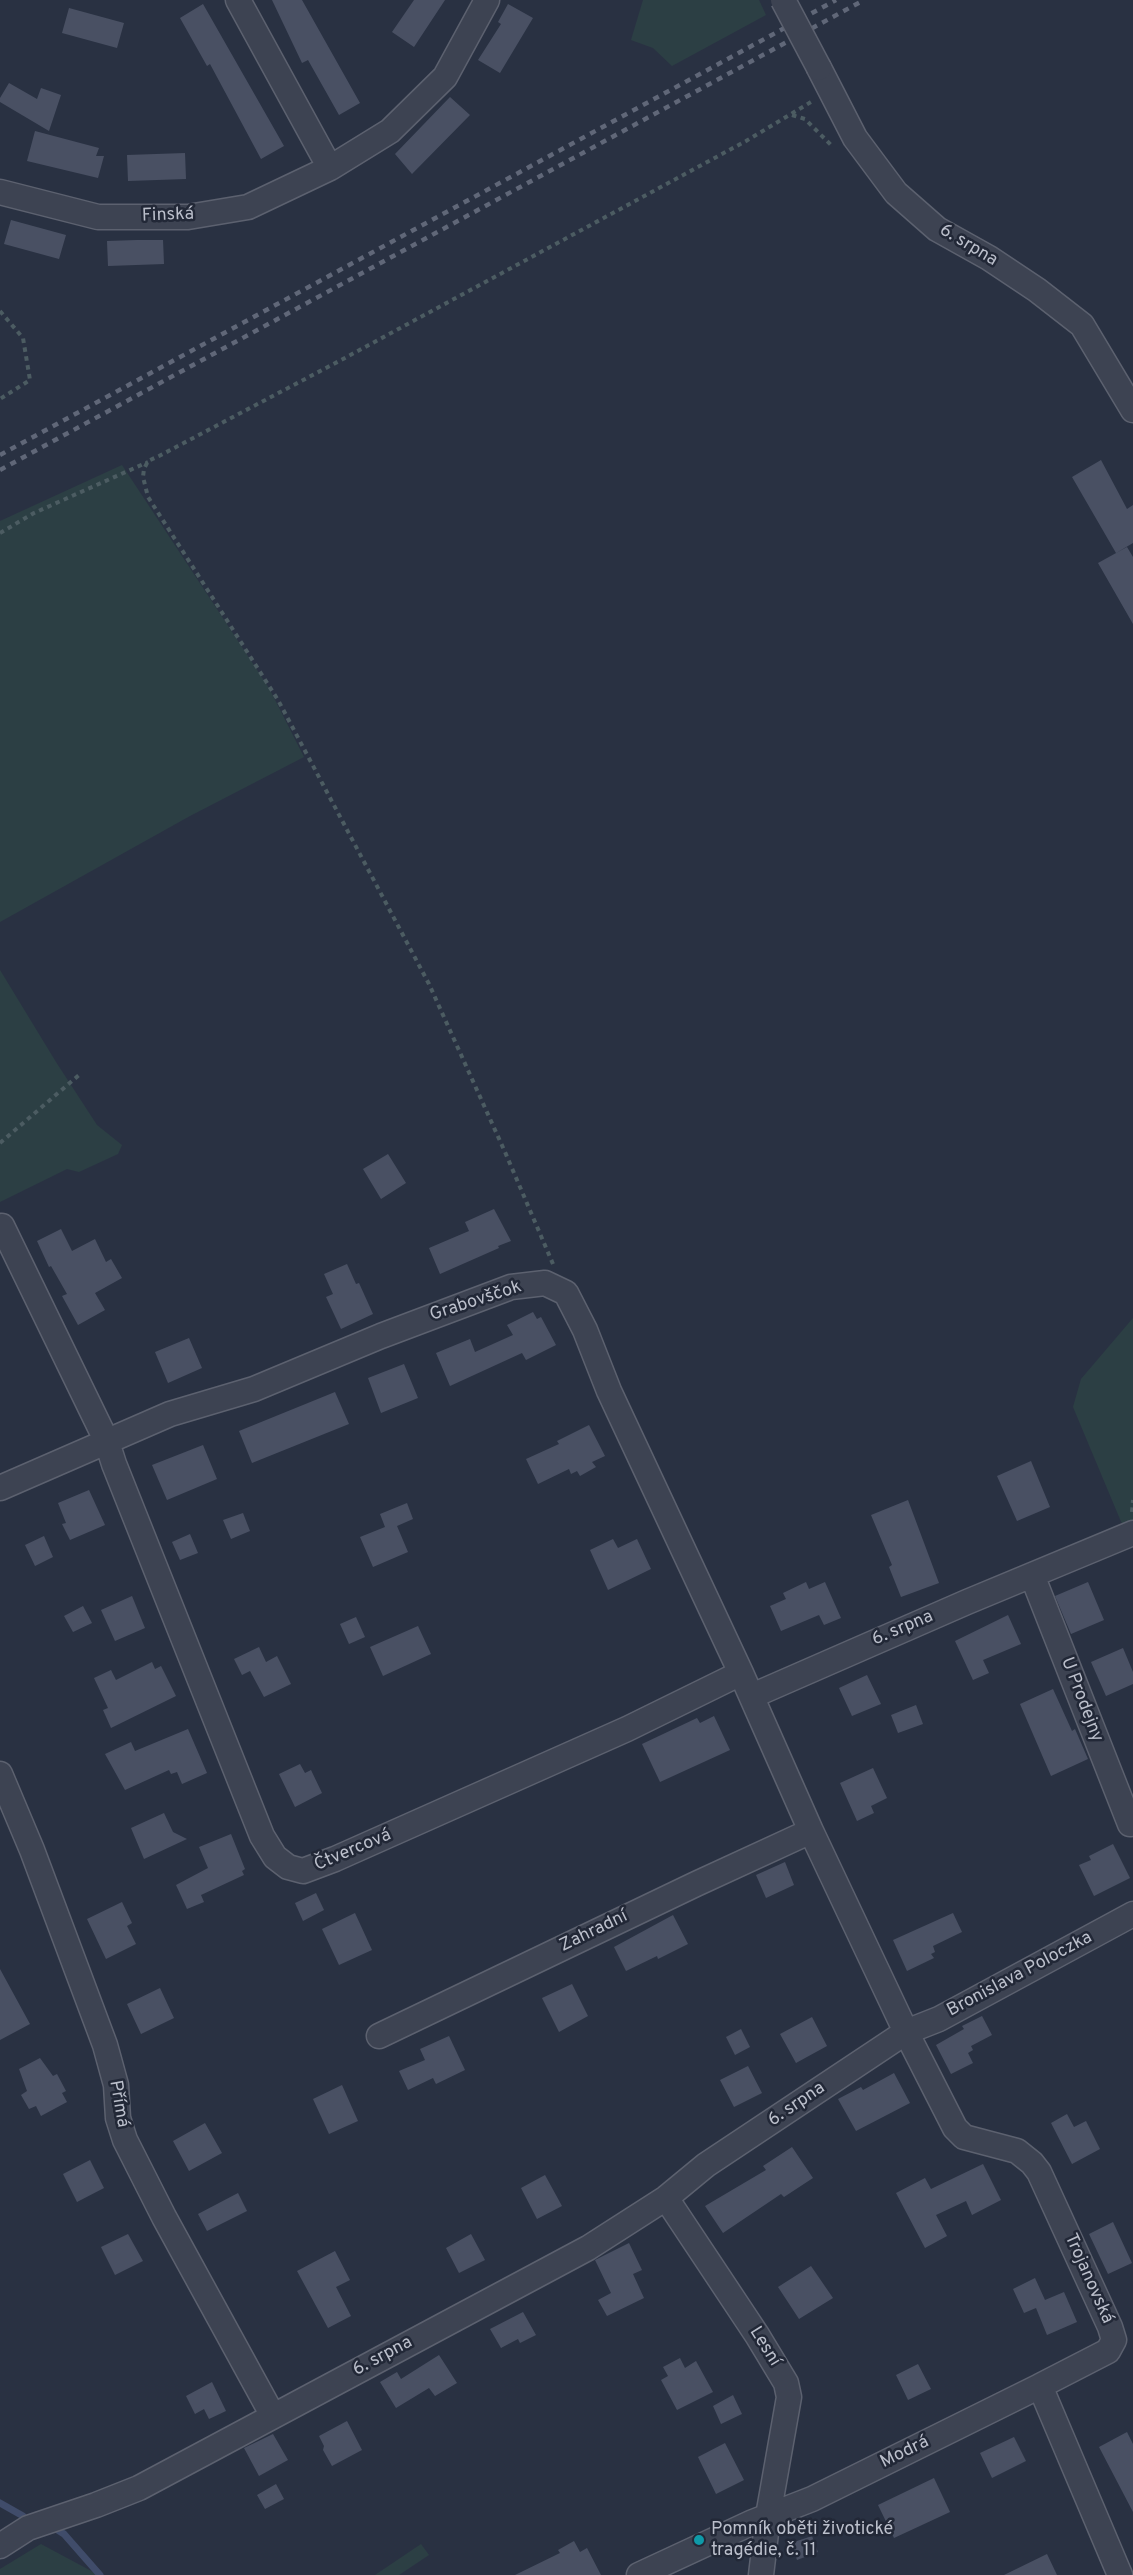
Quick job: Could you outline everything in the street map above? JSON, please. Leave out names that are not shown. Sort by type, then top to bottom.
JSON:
[{"type":"street","points":[[238,0],[330,168]]},
{"type":"street","name":"Finská","points":[[0,192],[98,217],[189,218],[248,207],[330,168],[390,131],[445,77],[487,0]]},
{"type":"street","name":"6. srpna","points":[[783,0],[860,145],[896,193],[937,229],[1037,290],[1082,325],[1133,410]]},
{"type":"street","points":[[2,1226],[107,1442]]},
{"type":"street","name":"Grabovščok","points":[[0,1488],[170,1414],[254,1389],[381,1336],[511,1287],[545,1283],[556,1288]]},
{"type":"street","points":[[556,1288],[566,1293],[585,1330],[609,1391],[906,2032]]},
{"type":"street","name":"Čtvercová","points":[[107,1442],[262,1836],[275,1857],[288,1867],[303,1871],[335,1859],[627,1729],[741,1673]]},
{"type":"street","name":"6. srpna","points":[[752,1696],[838,1657],[1133,1533]]},
{"type":"street","name":"U Prodejny","points":[[1032,1575],[1130,1824]]},
{"type":"street","name":"Přímá","points":[[0,1774],[32,1850],[105,2045],[116,2085],[118,2118],[125,2140],[164,2217],[273,2416]]},
{"type":"street","name":"Zahradní","points":[[378,2036],[812,1831]]},
{"type":"street","name":"Bronislava Poloczka","points":[[906,2032],[939,2019],[1133,1914]]},
{"type":"street","name":"6. srpna","points":[[0,2546],[28,2528],[139,2488],[588,2248],[666,2198],[706,2165],[906,2032]]},
{"type":"street","name":"Trojanovská","points":[[906,2032],[955,2128],[964,2138],[1017,2151],[1039,2172],[1110,2327],[1114,2340],[1108,2351],[1040,2385]]},
{"type":"street","name":"Lesní","points":[[666,2198],[752,2326],[786,2382],[789,2397],[787,2413],[768,2516],[761,2575]]},
{"type":"street","points":[[1040,2385],[1120,2575]]},
{"type":"street","name":"Modrá","points":[[768,2516],[812,2499],[1040,2385]]},
{"type":"street","points":[[639,2575],[768,2516]]},
{"type":"path","points":[[0,533],[34,513],[148,461],[364,348],[746,141],[802,108]]},
{"type":"path","points":[[791,115],[805,119],[837,148],[860,145]]},
{"type":"path","points":[[0,311],[23,338],[30,380],[0,399]]},
{"type":"path","points":[[148,461],[143,477],[148,496],[278,700],[429,984],[506,1152],[554,1267],[556,1288]]},
{"type":"path","points":[[0,1143],[79,1075]]},
{"type":"green space","points":[[643,0],[759,0],[766,15],[672,66],[653,48],[631,40]]},
{"type":"green space","points":[[122,465],[269,688],[304,757],[190,816],[0,922],[0,521]]},
{"type":"green space","points":[[0,970],[97,1125],[122,1145],[118,1154],[79,1172],[67,1169],[0,1202]]},
{"type":"green space","points":[[1133,1318],[1133,1521],[1122,1524],[1073,1407],[1081,1379]]},
{"type":"green space","points":[[41,2544],[96,2575],[0,2575],[0,2569]]},
{"type":"green space","points":[[421,2544],[429,2555],[399,2575],[375,2575]]},
{"type":"building","points":[[272,0],[302,0],[360,103],[339,115],[308,60],[302,63]]},
{"type":"building","points":[[414,0],[445,0],[414,47],[392,32]]},
{"type":"building","points":[[203,4],[284,146],[261,159],[210,64],[207,66],[180,18]]},
{"type":"building","points":[[508,4],[533,18],[500,73],[478,60],[501,24],[498,22]]},
{"type":"building","points":[[69,8],[124,23],[117,48],[62,33]]},
{"type":"building","points":[[9,83],[37,99],[41,88],[61,95],[49,131],[0,102]]},
{"type":"building","points":[[450,97],[470,115],[412,174],[395,154]]},
{"type":"building","points":[[35,131],[99,148],[96,156],[104,156],[98,178],[27,161]]},
{"type":"building","points":[[185,153],[186,179],[128,181],[127,155]]},
{"type":"building","points":[[11,220],[66,235],[59,259],[4,244]]},
{"type":"building","points":[[163,240],[164,264],[108,266],[107,241]]},
{"type":"building","points":[[1101,460],[1127,509],[1133,505],[1133,543],[1116,553],[1072,477]]},
{"type":"building","points":[[1127,547],[1133,557],[1133,624],[1098,563]]},
{"type":"building","points":[[388,1154],[406,1183],[381,1199],[363,1169]]},
{"type":"building","points":[[494,1209],[511,1241],[440,1274],[429,1248],[469,1231],[465,1222]]},
{"type":"building","points":[[61,1229],[72,1251],[95,1239],[106,1262],[111,1259],[122,1278],[95,1293],[105,1310],[78,1325],[62,1296],[67,1294],[51,1266],[49,1267],[37,1241]]},
{"type":"building","points":[[347,1264],[356,1284],[359,1283],[373,1314],[341,1329],[326,1297],[333,1294],[324,1274]]},
{"type":"building","points":[[533,1312],[537,1319],[541,1317],[556,1345],[526,1360],[522,1353],[450,1386],[436,1353],[470,1339],[475,1352],[513,1335],[507,1325]]},
{"type":"building","points":[[189,1338],[202,1368],[168,1383],[155,1352]]},
{"type":"building","points":[[404,1364],[418,1398],[381,1413],[368,1378]]},
{"type":"building","points":[[335,1392],[349,1424],[252,1463],[239,1431]]},
{"type":"building","points":[[589,1425],[605,1456],[592,1462],[596,1467],[580,1476],[577,1471],[571,1474],[569,1469],[538,1484],[526,1459],[559,1444],[557,1441]]},
{"type":"building","points":[[203,1445],[217,1479],[167,1500],[152,1465]]},
{"type":"building","points":[[1031,1461],[1050,1507],[1017,1521],[997,1476]]},
{"type":"building","points":[[89,1490],[105,1525],[70,1540],[62,1524],[66,1523],[58,1503]]},
{"type":"building","points":[[908,1500],[939,1583],[901,1597],[889,1567],[892,1565],[871,1515]]},
{"type":"building","points":[[407,1503],[413,1519],[397,1526],[408,1552],[373,1567],[360,1537],[385,1527],[380,1514]]},
{"type":"building","points":[[243,1513],[250,1531],[231,1539],[223,1520]]},
{"type":"building","points":[[190,1534],[198,1553],[180,1560],[172,1542]]},
{"type":"building","points":[[44,1536],[53,1557],[35,1566],[25,1545]]},
{"type":"building","points":[[613,1539],[618,1548],[637,1539],[651,1569],[608,1590],[590,1550]]},
{"type":"building","points":[[806,1582],[809,1589],[825,1582],[841,1618],[824,1625],[819,1615],[781,1631],[770,1606],[786,1599],[783,1593]]},
{"type":"building","points":[[1088,1582],[1104,1620],[1071,1634],[1055,1596]]},
{"type":"building","points":[[132,1596],[145,1628],[115,1641],[101,1610]]},
{"type":"building","points":[[83,1606],[92,1623],[73,1632],[64,1616]]},
{"type":"building","points":[[1008,1615],[1021,1644],[983,1660],[989,1673],[973,1680],[955,1641]]},
{"type":"building","points":[[356,1617],[365,1637],[349,1644],[340,1624]]},
{"type":"building","points":[[418,1626],[431,1654],[383,1676],[370,1647]]},
{"type":"building","points":[[259,1647],[266,1662],[277,1656],[291,1684],[264,1697],[250,1671],[242,1675],[234,1659]]},
{"type":"building","points":[[1123,1648],[1133,1672],[1133,1684],[1106,1696],[1091,1662]]},
{"type":"building","points":[[152,1662],[155,1669],[161,1666],[176,1696],[111,1728],[103,1710],[108,1708],[94,1678],[111,1670],[116,1680]]},
{"type":"building","points":[[867,1675],[881,1704],[852,1716],[839,1688]]},
{"type":"building","points":[[1053,1689],[1088,1759],[1051,1776],[1020,1704]]},
{"type":"building","points":[[916,1705],[923,1724],[898,1733],[891,1715]]},
{"type":"building","points":[[714,1716],[730,1750],[660,1782],[642,1744],[697,1718],[700,1723]]},
{"type":"building","points":[[188,1729],[207,1773],[182,1784],[177,1772],[171,1774],[169,1770],[125,1790],[105,1754],[131,1742],[135,1751]]},
{"type":"building","points":[[300,1764],[305,1773],[311,1770],[322,1793],[295,1807],[279,1774]]},
{"type":"building","points":[[873,1768],[887,1798],[871,1806],[874,1813],[857,1821],[840,1783]]},
{"type":"building","points":[[164,1813],[173,1832],[187,1839],[144,1859],[131,1828]]},
{"type":"building","points":[[231,1834],[245,1869],[242,1871],[244,1875],[201,1895],[204,1902],[187,1909],[176,1885],[208,1868],[199,1847]]},
{"type":"building","points":[[1113,1844],[1130,1878],[1094,1896],[1079,1865],[1091,1860],[1089,1856]]},
{"type":"building","points":[[785,1862],[794,1885],[766,1898],[756,1875]]},
{"type":"building","points":[[316,1893],[324,1910],[303,1921],[295,1903]]},
{"type":"building","points":[[122,1902],[132,1923],[127,1926],[136,1944],[106,1959],[87,1919]]},
{"type":"building","points":[[355,1913],[372,1950],[339,1965],[322,1929]]},
{"type":"building","points":[[953,1913],[962,1932],[933,1946],[935,1952],[931,1954],[934,1958],[907,1971],[893,1940]]},
{"type":"building","points":[[673,1915],[688,1944],[626,1971],[614,1947]]},
{"type":"building","points":[[0,1969],[30,2024],[0,2040]]},
{"type":"building","points":[[572,1984],[588,2016],[559,2032],[542,1998]]},
{"type":"building","points":[[160,1988],[174,2018],[141,2034],[127,2004]]},
{"type":"building","points":[[982,2016],[992,2035],[971,2046],[973,2050],[968,2053],[973,2063],[951,2074],[936,2045],[964,2029],[962,2026]]},
{"type":"building","points":[[812,2017],[827,2046],[796,2063],[780,2034]]},
{"type":"building","points":[[741,2029],[750,2047],[735,2055],[726,2037]]},
{"type":"building","points":[[449,2036],[465,2070],[436,2084],[433,2078],[408,2090],[399,2071],[425,2060],[420,2049]]},
{"type":"building","points":[[40,2058],[53,2076],[57,2074],[66,2091],[62,2093],[67,2102],[41,2116],[36,2106],[29,2109],[21,2095],[27,2091],[19,2069]]},
{"type":"building","points":[[748,2066],[762,2093],[734,2107],[720,2080]]},
{"type":"building","points":[[894,2073],[910,2103],[856,2131],[838,2099],[861,2087],[863,2090]]},
{"type":"building","points":[[342,2085],[358,2121],[329,2134],[313,2099]]},
{"type":"building","points":[[1067,2114],[1074,2127],[1086,2121],[1100,2149],[1072,2164],[1051,2123]]},
{"type":"building","points":[[205,2123],[222,2153],[189,2171],[173,2141]]},
{"type":"building","points":[[792,2147],[813,2178],[784,2197],[781,2194],[723,2233],[705,2206],[766,2170],[763,2166]]},
{"type":"building","points":[[90,2160],[104,2188],[77,2202],[63,2174]]},
{"type":"building","points":[[983,2164],[1001,2200],[972,2215],[966,2201],[936,2215],[947,2236],[925,2248],[896,2193],[925,2178],[931,2189]]},
{"type":"building","points":[[545,2175],[562,2206],[537,2219],[521,2188]]},
{"type":"building","points":[[238,2193],[247,2211],[207,2231],[198,2214]]},
{"type":"building","points":[[1113,2222],[1132,2263],[1108,2274],[1089,2234]]},
{"type":"building","points":[[128,2234],[143,2261],[115,2275],[101,2247]]},
{"type":"building","points":[[471,2234],[485,2260],[459,2273],[446,2248]]},
{"type":"building","points":[[629,2243],[642,2270],[633,2274],[644,2298],[607,2316],[598,2300],[611,2293],[595,2260]]},
{"type":"building","points":[[335,2251],[350,2280],[336,2287],[351,2316],[328,2328],[297,2271]]},
{"type":"building","points":[[811,2266],[833,2298],[799,2319],[778,2287]]},
{"type":"building","points":[[1035,2278],[1045,2300],[1064,2292],[1077,2322],[1047,2335],[1036,2308],[1024,2313],[1013,2289]]},
{"type":"building","points":[[523,2312],[536,2335],[520,2343],[518,2339],[501,2348],[490,2329]]},
{"type":"building","points":[[439,2355],[457,2383],[435,2396],[429,2388],[396,2408],[380,2382],[397,2372],[401,2379]]},
{"type":"building","points":[[680,2358],[685,2368],[696,2361],[713,2392],[677,2410],[661,2380],[668,2376],[663,2367]]},
{"type":"building","points":[[918,2364],[931,2389],[908,2400],[896,2375]]},
{"type":"building","points":[[212,2382],[226,2411],[209,2419],[204,2409],[195,2414],[186,2396]]},
{"type":"building","points":[[733,2395],[742,2414],[721,2424],[713,2406]]},
{"type":"building","points":[[347,2421],[362,2450],[332,2466],[323,2450],[324,2446],[319,2436]]},
{"type":"building","points":[[1127,2432],[1133,2444],[1133,2512],[1099,2447]]},
{"type":"building","points":[[273,2434],[288,2460],[259,2476],[244,2448]]},
{"type":"building","points":[[1014,2437],[1026,2461],[992,2478],[980,2453]]},
{"type":"building","points":[[725,2443],[744,2480],[716,2494],[698,2457]]},
{"type":"building","points":[[934,2478],[950,2512],[894,2538],[878,2505]]},
{"type":"building","points":[[276,2484],[284,2499],[265,2509],[257,2495]]},
{"type":"building","points":[[812,2536],[818,2552],[797,2560],[791,2543]]},
{"type":"building","points":[[574,2541],[580,2552],[587,2548],[601,2575],[515,2575],[560,2553],[558,2550]]},
{"type":"building","points":[[1047,2554],[1057,2575],[1004,2575]]},
{"type":"waterway","points":[[0,2503],[23,2516]]},
{"type":"waterway","points":[[53,2527],[64,2534],[100,2575]]},
{"type":"railway","points":[[0,455],[836,0]]},
{"type":"railway","points":[[0,470],[864,0]]},
{"type":"place","name":"Pomník oběti životické tragédie, č. 11","points":[[699,2540]]}]
